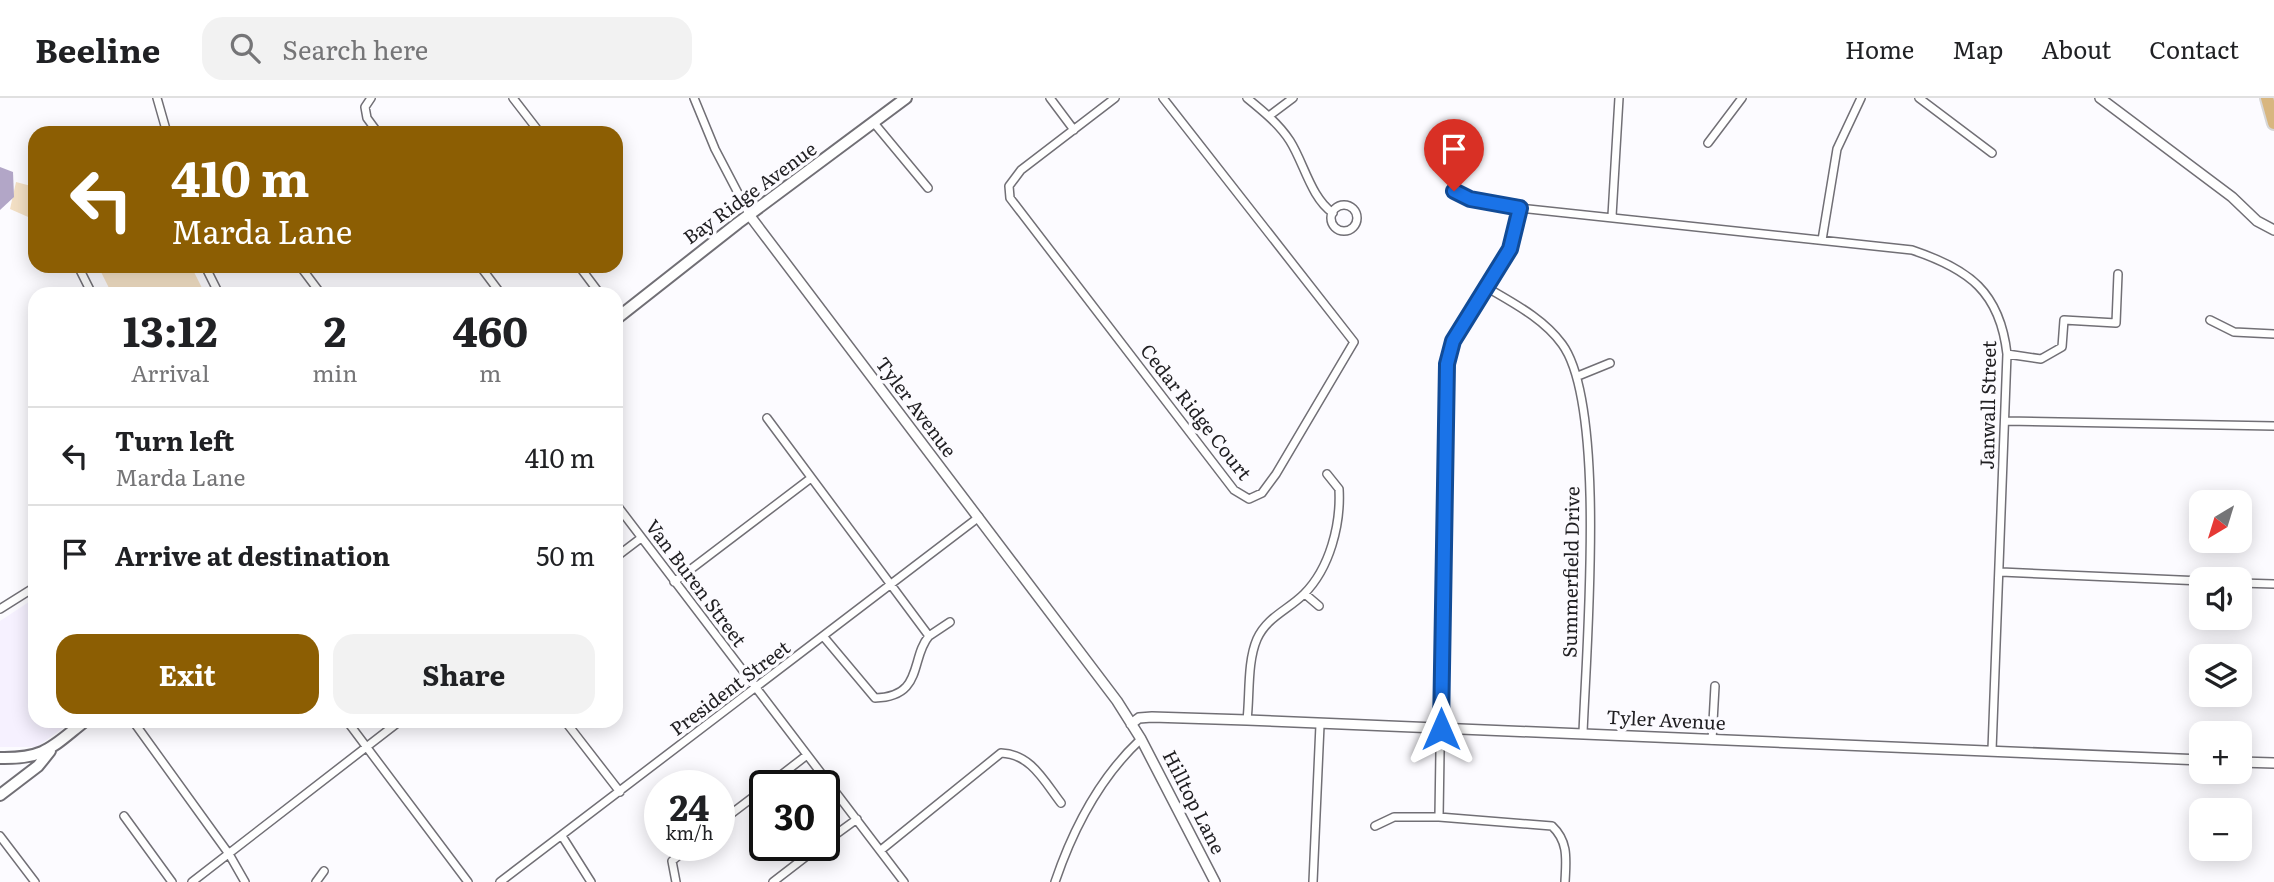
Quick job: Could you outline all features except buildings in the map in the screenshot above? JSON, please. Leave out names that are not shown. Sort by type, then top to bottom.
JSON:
[{"type":"main road","name":"Bay Ridge Avenue","points":[[623,312],[906,98]]},
{"type":"main road","points":[[2267,98],[2274,123]]},
{"type":"main road","points":[[0,758],[19,758],[44,753],[76,728]]},
{"type":"main road","points":[[0,795],[38,766],[53,746]]},
{"type":"main road","points":[[0,795],[4,786],[17,774],[19,758]]},
{"type":"street","points":[[157,98],[165,126]]},
{"type":"street","points":[[371,98],[365,107],[367,118],[373,126]]},
{"type":"street","points":[[513,98],[535,126]]},
{"type":"street","name":"Tyler Avenue","points":[[694,98],[715,149],[750,216],[1082,653],[1141,739]]},
{"type":"street","points":[[1050,98],[1074,130]]},
{"type":"street","name":"Cedar Ridge Court","points":[[1115,98],[1013,179],[1009,186],[1010,198],[1234,490],[1249,499],[1262,493],[1276,474],[1354,342],[1163,98]]},
{"type":"street","points":[[1247,98],[1269,116],[1290,141],[1320,201],[1333,213]]},
{"type":"street","points":[[1269,116],[1293,98]]},
{"type":"street","points":[[1612,216],[1619,98]]},
{"type":"street","points":[[1708,143],[1742,98]]},
{"type":"street","points":[[1822,240],[1837,149],[1861,98]]},
{"type":"street","points":[[1919,98],[1992,153]]},
{"type":"street","points":[[2100,98],[2232,197],[2257,221],[2274,230]]},
{"type":"street","points":[[874,123],[928,188]]},
{"type":"street","name":"Janwall Street","points":[[1454,191],[1470,199],[1520,208],[1912,250],[1957,268],[1979,285],[1994,304],[2004,328],[2007,354],[2001,572],[1992,750]]},
{"type":"street","points":[[1438,817],[1447,364],[1453,341],[1510,249],[1520,208]]},
{"type":"street","points":[[304,273],[316,287]]},
{"type":"street","points":[[2007,354],[2041,359],[2062,346],[2064,320],[2116,323],[2118,274]]},
{"type":"street","name":"Summerfield Drive","points":[[1486,287],[1547,328],[1563,346],[1578,376],[1591,508],[1583,733]]},
{"type":"street","points":[[2210,320],[2234,331],[2274,334]]},
{"type":"street","points":[[1578,376],[1610,363]]},
{"type":"street","points":[[767,418],[929,636]]},
{"type":"street","points":[[2005,421],[2274,426]]},
{"type":"street","points":[[1247,720],[1256,641],[1272,618],[1305,594],[1328,554],[1337,531],[1339,489],[1327,474]]},
{"type":"street","points":[[674,582],[811,478]]},
{"type":"street","name":"Van Buren Street","points":[[623,514],[904,882]]},
{"type":"street","name":"President Street","points":[[500,882],[979,517]]},
{"type":"street","points":[[623,552],[641,538]]},
{"type":"street","points":[[2001,572],[2189,580]]},
{"type":"street","points":[[2252,583],[2274,584]]},
{"type":"street","points":[[0,609],[28,591]]},
{"type":"street","points":[[1305,594],[1319,606]]},
{"type":"street","points":[[824,636],[876,698],[891,698],[916,676],[922,644],[950,622]]},
{"type":"street","points":[[1712,740],[1715,687]]},
{"type":"street","name":"Tyler Avenue","points":[[1131,724],[1139,718],[1151,717],[1247,720],[2189,759]]},
{"type":"street","points":[[1313,882],[1320,725]]},
{"type":"street","points":[[138,728],[229,854],[244,882]]},
{"type":"street","points":[[352,728],[468,882]]},
{"type":"street","points":[[192,882],[391,728]]},
{"type":"street","points":[[570,728],[620,792]]},
{"type":"street","points":[[1055,882],[1080,821],[1114,768],[1141,739]]},
{"type":"street","name":"Hilltop Lane","points":[[1141,739],[1215,882]]},
{"type":"street","points":[[881,850],[1001,753],[1016,753],[1030,762],[1060,803]]},
{"type":"street","points":[[788,770],[807,755]]},
{"type":"street","points":[[2252,762],[2274,763]]},
{"type":"street","points":[[735,811],[749,800]]},
{"type":"street","points":[[124,817],[172,882]]},
{"type":"street","points":[[1375,826],[1394,817],[1438,817],[1552,826],[1565,844],[1565,882]]},
{"type":"street","points":[[840,832],[857,819]]},
{"type":"street","points":[[0,836],[35,882]]},
{"type":"street","points":[[562,836],[591,882]]},
{"type":"street","points":[[672,861],[676,882]]},
{"type":"street","points":[[773,882],[801,861]]},
{"type":"street","points":[[316,882],[324,872]]},
{"type":"shaded area","points":[[0,167],[13,172],[14,197],[0,210]]},
{"type":"shaded area","points":[[16,182],[28,185],[28,217],[10,209]]},
{"type":"shaded area","points":[[102,273],[194,273],[202,287],[108,287]]},
{"type":"shaded area","points":[[28,603],[28,728],[63,728],[37,747],[0,747],[0,621]]},
{"type":"route","points":[[1441,729],[1444,392],[1447,364],[1453,341],[1510,249],[1520,208],[1470,199],[1454,191]]}]
